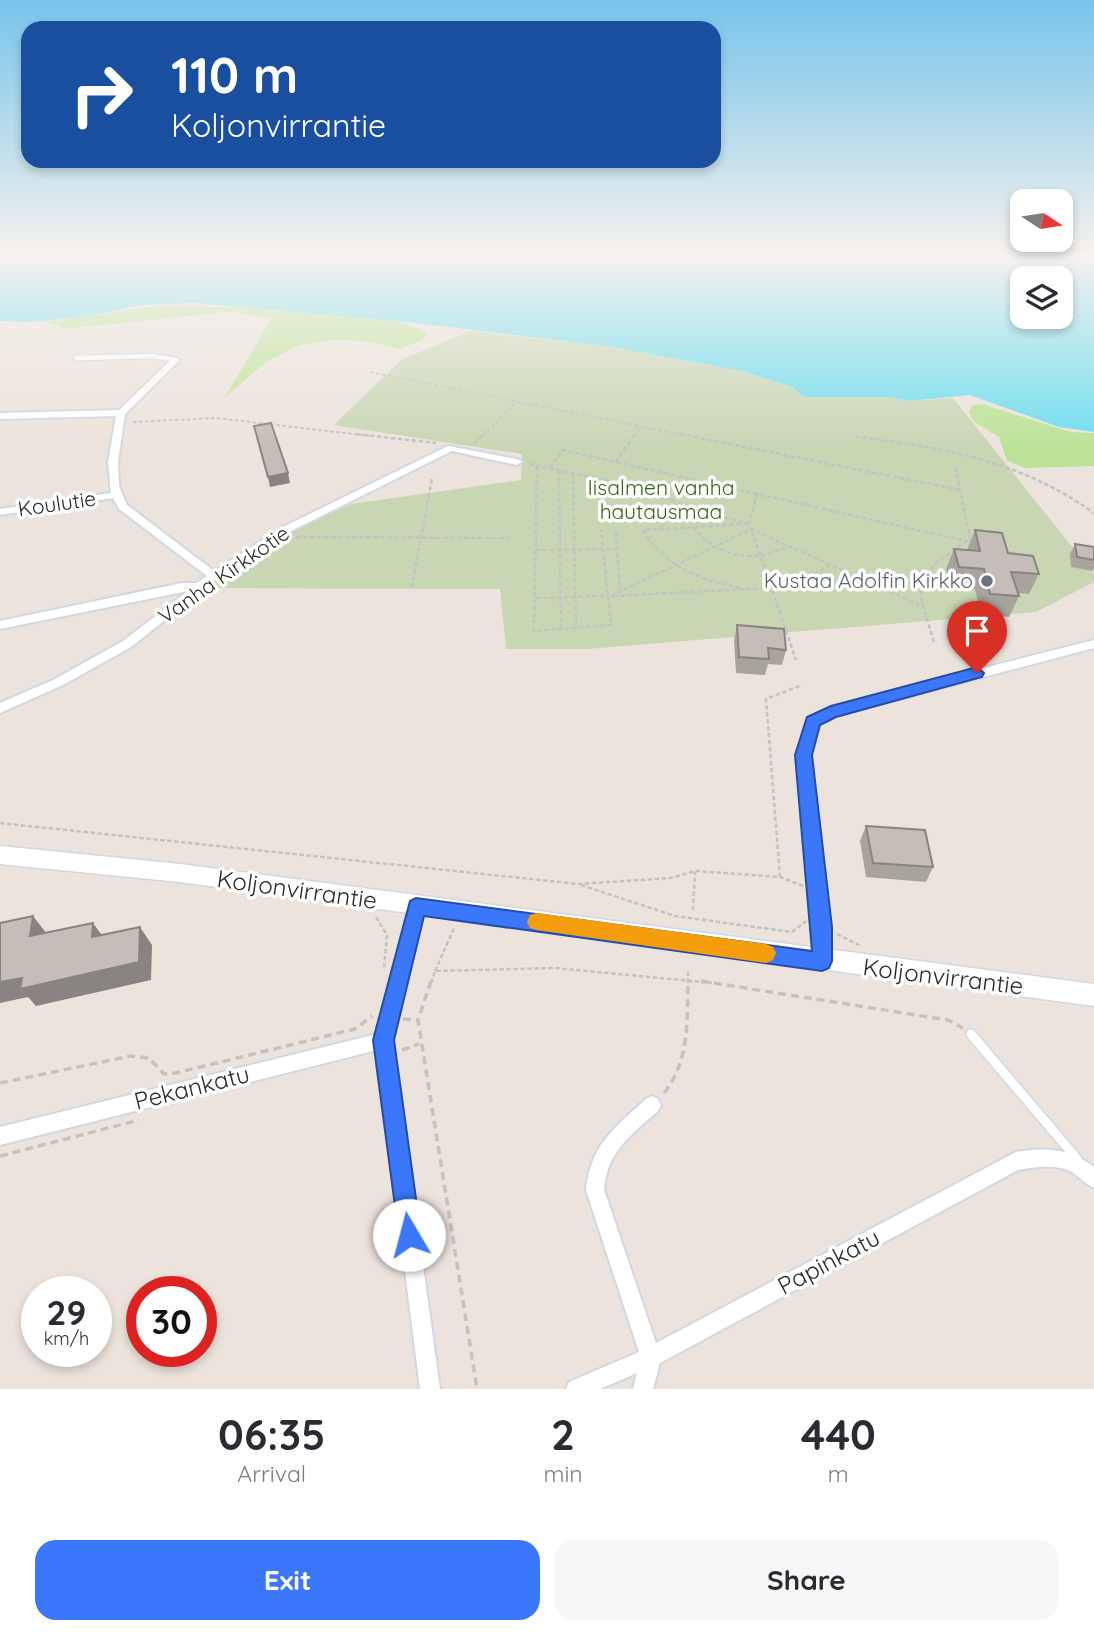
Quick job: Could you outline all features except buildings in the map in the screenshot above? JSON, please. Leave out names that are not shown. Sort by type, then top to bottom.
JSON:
[{"type":"main road","name":"Koljonvirrantie","points":[[0,855],[180,873],[416,907],[1094,995]]},
{"type":"street","points":[[176,360],[120,418],[113,481],[115,495],[123,507],[214,576]]},
{"type":"street","points":[[0,416],[120,418]]},
{"type":"street","points":[[451,448],[517,462]]},
{"type":"street","name":"Vanha Kirkkotie","points":[[0,708],[59,682],[127,644],[214,576],[289,528],[451,448]]},
{"type":"street","name":"Koulutie","points":[[0,512],[115,495]]},
{"type":"street","points":[[0,625],[181,587],[200,587]]},
{"type":"street","points":[[822,961],[822,927],[803,755],[812,722],[843,708],[1094,643]]},
{"type":"street","points":[[416,907],[384,1040],[430,1389]]},
{"type":"street","name":"Pekankatu","points":[[0,1136],[384,1040]]},
{"type":"street","points":[[643,1389],[651,1357],[595,1190],[595,1172],[610,1143],[652,1105]]},
{"type":"street","name":"Papinkatu","points":[[576,1389],[651,1357],[1016,1161],[1043,1156],[1062,1158],[1089,1174]]},
{"type":"lane","points":[[76,358],[153,356],[176,360]]},
{"type":"lane","name":"Papinkatu","points":[[971,1034],[1089,1174]]},
{"type":"path","points":[[370,372],[960,490]]},
{"type":"path","points":[[467,451],[517,402]]},
{"type":"path","points":[[120,418],[216,418],[430,442],[451,448]]},
{"type":"path","points":[[615,463],[640,427]]},
{"type":"path","points":[[855,436],[1000,461],[1068,495],[1094,513]]},
{"type":"path","points":[[550,468],[563,450],[968,541]]},
{"type":"path","points":[[517,462],[573,473],[748,524],[796,660]]},
{"type":"path","points":[[537,466],[534,631],[611,625],[601,530]]},
{"type":"path","points":[[934,642],[920,596],[934,564],[968,541],[971,542],[955,467]]},
{"type":"path","points":[[559,470],[561,630]]},
{"type":"path","points":[[573,473],[576,629]]},
{"type":"path","points":[[412,587],[432,478]]},
{"type":"path","points":[[748,524],[757,494]]},
{"type":"path","points":[[746,589],[698,577],[675,566],[652,546],[643,530],[748,524]]},
{"type":"path","points":[[693,527],[712,547],[727,554],[761,556],[788,546]]},
{"type":"path","points":[[609,596],[751,529],[922,606]]},
{"type":"path","points":[[616,532],[620,592]]},
{"type":"path","points":[[289,537],[508,538]]},
{"type":"path","points":[[998,548],[1018,555]]},
{"type":"path","points":[[536,550],[617,549]]},
{"type":"path","points":[[783,587],[806,580],[831,565]]},
{"type":"path","points":[[535,598],[869,583]]},
{"type":"path","points":[[780,877],[766,699],[802,685]]},
{"type":"path","points":[[0,823],[578,884],[671,878],[695,871],[780,877],[803,886],[806,893]]},
{"type":"path","points":[[693,910],[695,871]]},
{"type":"path","points":[[578,884],[675,916],[774,931],[792,932],[807,920],[808,910]]},
{"type":"path","points":[[374,901],[376,917],[385,926],[390,939],[383,974]]},
{"type":"path","points":[[462,911],[435,971],[418,1020],[477,1389]]},
{"type":"path","points":[[807,920],[822,927]]},
{"type":"path","points":[[435,971],[555,968],[687,979],[948,1020],[971,1034]]},
{"type":"path","points":[[652,1105],[672,1085],[685,1052],[688,968]]},
{"type":"path","points":[[0,1083],[131,1056],[149,1058],[164,1074],[177,1073],[355,1029],[372,1017],[375,1007]]},
{"type":"green space","points":[[65,319],[161,319],[65,329],[44,321]]},
{"type":"green space","points":[[272,319],[364,319],[399,322],[421,329],[427,334],[423,340],[399,349],[367,341],[330,340],[299,345],[266,362],[225,397]]},
{"type":"green space","name":"Iisalmen vanha hautausmaa","points":[[469,331],[606,346],[742,371],[792,387],[804,397],[888,397],[910,401],[953,398],[1094,574],[1094,582],[1036,612],[587,649],[506,649],[500,589],[207,588],[285,534],[351,504],[521,480],[522,454],[334,425],[401,360]]},
{"type":"green space","points":[[982,404],[1071,432],[1094,433],[1094,466],[1026,468],[1007,461],[999,437],[973,421],[969,411],[973,405]]},
{"type":"water","points":[[0,319],[62,319],[30,322],[0,321]]},
{"type":"water","points":[[369,319],[1010,319],[1010,329],[1073,329],[1073,319],[1094,319],[1094,432],[1059,427],[970,395],[910,401],[888,397],[804,397],[792,387],[742,371],[606,346]]},
{"type":"slow traffic","points":[[537,922],[766,953]]},
{"type":"place","name":"Kustaa Adolfin Kirkko","points":[[987,581]]},
{"type":"route","points":[[409,1235],[384,1040],[416,907],[822,961],[822,927],[803,755],[812,722],[831,712],[977,673]]}]
